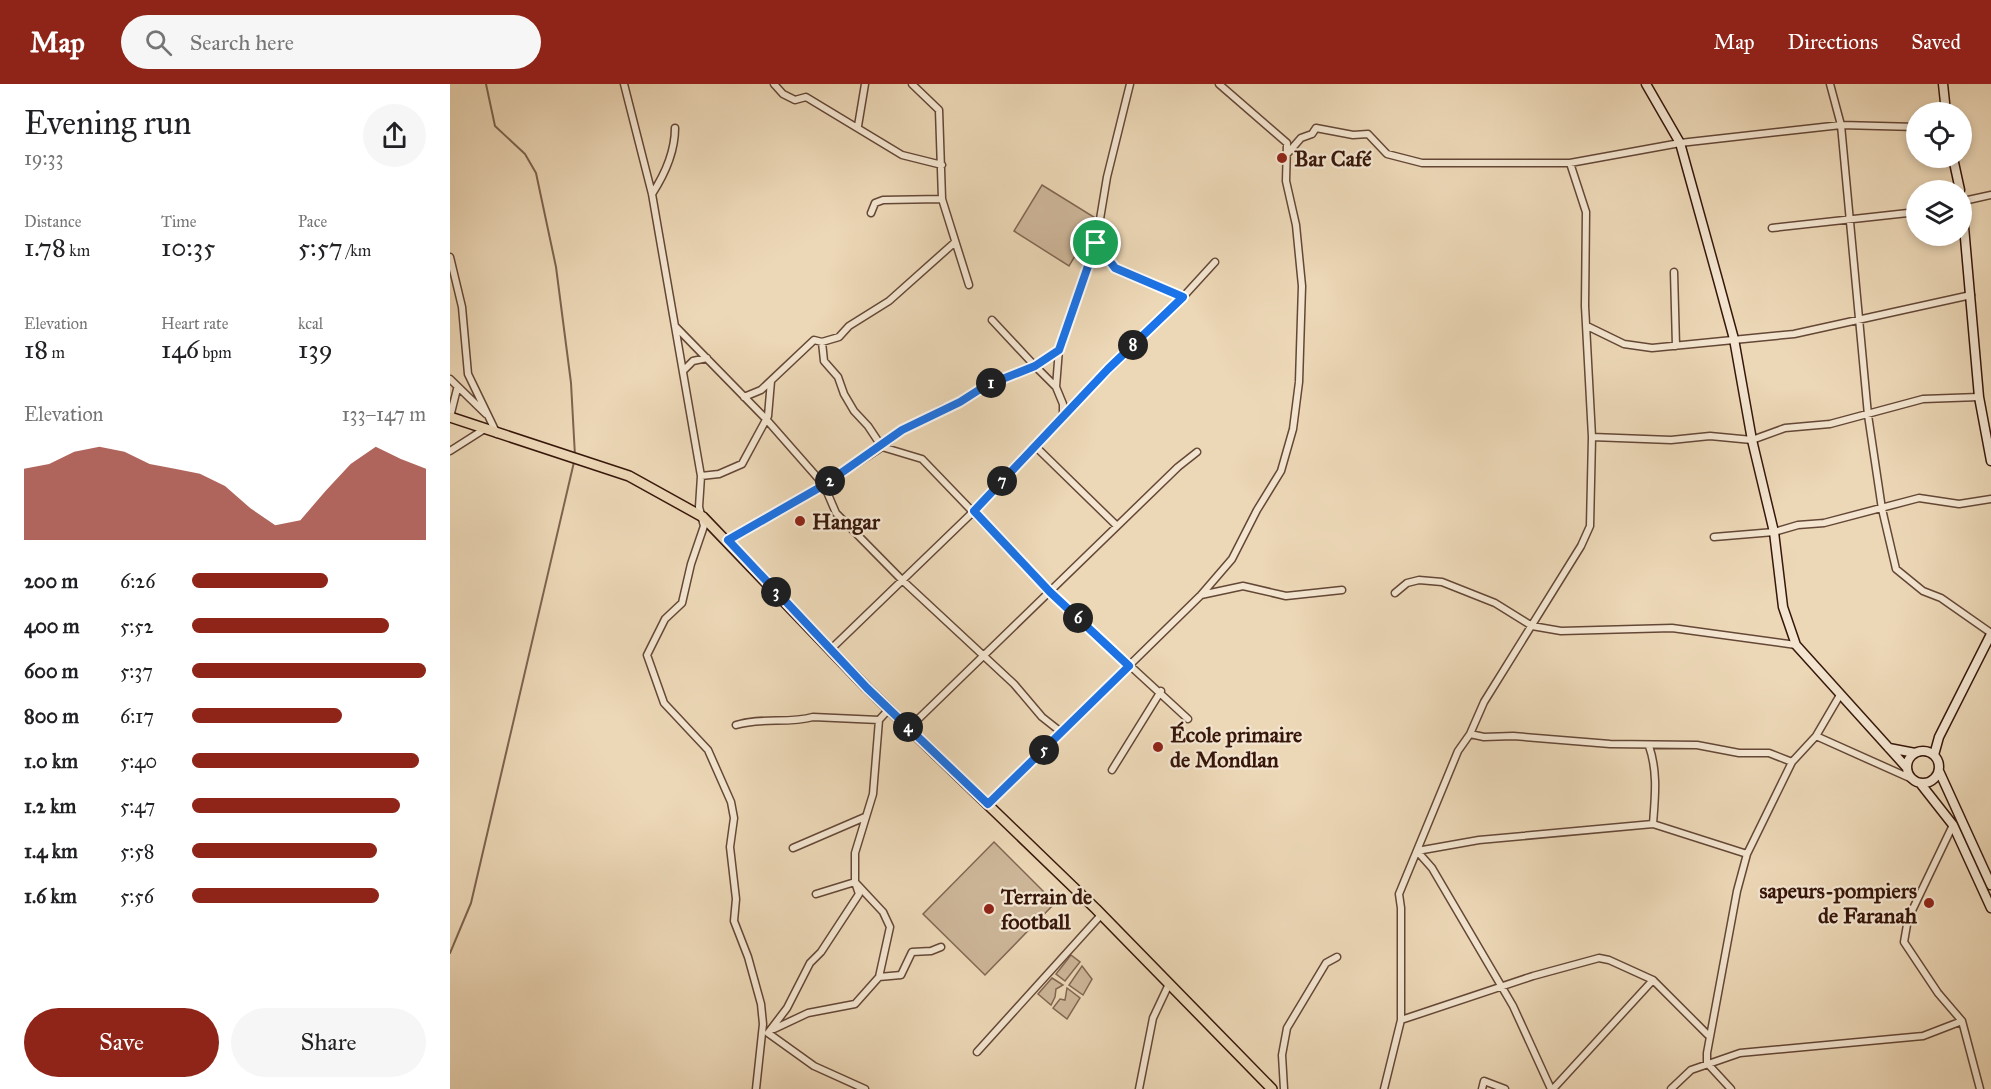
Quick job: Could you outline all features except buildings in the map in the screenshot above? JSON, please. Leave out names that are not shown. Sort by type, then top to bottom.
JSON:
[{"type":"main road","points":[[1646,84],[1680,143],[1734,339],[1752,440],[1774,532],[1783,607],[1796,645],[1907,768],[1953,825],[1990,906]]},
{"type":"main road","points":[[1943,84],[1945,102]]},
{"type":"main road","points":[[1966,246],[1979,397],[1991,461]]},
{"type":"main road","points":[[450,417],[483,430],[629,476],[703,518],[728,540],[830,650],[1101,915],[1272,1089]]},
{"type":"main road","points":[[1934,755],[1939,737],[1991,633]]},
{"type":"main road","points":[[1907,768],[1909,760],[1939,737]]},
{"type":"main road","points":[[1889,748],[1934,755],[1939,762],[1939,771],[1991,885]]},
{"type":"main road","points":[[1916,781],[1932,781],[1939,771]]},
{"type":"street","points":[[624,84],[652,194],[701,476],[699,507],[703,518],[702,535],[691,564],[682,603],[665,619],[647,655],[664,703],[708,750],[731,802],[734,818],[730,847],[736,899],[734,921],[748,957],[761,1004],[763,1024],[756,1089]]},
{"type":"street","points":[[774,84],[789,97],[795,100],[807,98],[902,154],[942,165]]},
{"type":"street","points":[[858,126],[865,84]]},
{"type":"street","points":[[912,84],[939,110],[942,199],[969,285]]},
{"type":"street","points":[[1056,387],[1059,350],[1096,243],[1107,177],[1130,84]]},
{"type":"street","points":[[988,804],[1200,595],[1232,559],[1257,510],[1281,471],[1293,429],[1299,382],[1302,286],[1296,225],[1286,181],[1287,143],[1219,84]]},
{"type":"street","points":[[1830,84],[1841,125],[1868,415],[1882,509],[1896,569],[1923,591],[1941,598],[1991,633]]},
{"type":"street","points":[[1287,154],[1301,138],[1312,134],[1316,128],[1353,135],[1368,134],[1387,154],[1422,163],[1570,163],[1680,143],[1841,125],[1906,127]]},
{"type":"street","points":[[652,194],[665,172],[675,139],[675,128]]},
{"type":"street","points":[[1384,1089],[1401,1020],[1399,894],[1458,751],[1470,734],[1484,702],[1581,546],[1590,526],[1592,437],[1585,306],[1586,212],[1570,163]]},
{"type":"street","points":[[1972,199],[1991,195]]},
{"type":"street","points":[[871,213],[874,203],[883,200],[942,199]]},
{"type":"street","points":[[1772,228],[1906,213]]},
{"type":"street","points":[[744,397],[761,390],[814,340],[822,342],[839,337],[849,326],[889,301],[954,243]]},
{"type":"street","points":[[1096,243],[1115,268],[1183,297]]},
{"type":"street","points":[[450,257],[462,307],[468,374],[497,434]]},
{"type":"street","points":[[830,650],[974,511],[1063,415],[1183,297],[1215,262]]},
{"type":"street","points":[[1674,272],[1676,346]]},
{"type":"street","points":[[1587,326],[1624,344],[1640,348],[1676,346],[1794,334],[1860,322],[1971,295]]},
{"type":"street","points":[[992,320],[1056,387],[1063,404],[1063,415]]},
{"type":"street","points":[[675,327],[766,419],[824,485],[836,513],[901,579],[1014,684],[1042,717],[1061,732]]},
{"type":"street","points":[[822,342],[824,361],[838,377],[844,394],[854,411],[868,426],[882,447],[922,459],[1050,592],[1129,666],[1161,691],[1188,719]]},
{"type":"street","points":[[728,540],[824,485],[882,447],[902,430],[960,402],[985,386],[1035,366],[1059,350]]},
{"type":"street","points":[[684,370],[693,361],[708,358]]},
{"type":"street","points":[[450,379],[457,389],[488,416]]},
{"type":"street","points":[[701,476],[719,474],[742,464],[766,419],[771,381]]},
{"type":"street","points":[[450,417],[457,389]]},
{"type":"street","points":[[1592,437],[1671,440],[1710,436],[1752,440],[1785,428],[1830,424],[1923,399],[1979,397]]},
{"type":"street","points":[[450,451],[483,430]]},
{"type":"street","points":[[1035,446],[1117,526]]},
{"type":"street","points":[[909,728],[1178,467],[1197,452]]},
{"type":"street","points":[[1714,537],[1774,532],[1882,509],[1919,498],[1959,504],[1991,499]]},
{"type":"street","points":[[1395,593],[1407,583],[1419,580],[1442,582],[1495,603],[1532,626],[1561,631],[1672,628],[1796,645]]},
{"type":"street","points":[[1200,595],[1244,586],[1286,596],[1342,590]]},
{"type":"street","points":[[1112,770],[1161,691]]},
{"type":"street","points":[[1731,1089],[1707,1063],[1708,1035],[1747,854],[1792,762],[1816,736],[1839,695]]},
{"type":"street","points":[[768,1033],[787,1008],[810,963],[821,952],[859,894],[855,882],[855,853],[873,794],[879,720],[889,709]]},
{"type":"street","points":[[736,725],[768,719],[802,720],[813,717],[879,720]]},
{"type":"street","points":[[1470,734],[1484,737],[1513,736],[1649,746],[1697,745],[1739,753],[1769,753],[1792,762]]},
{"type":"street","points":[[1816,736],[1916,781]]},
{"type":"street","points":[[1649,746],[1655,774],[1653,824]]},
{"type":"street","points":[[794,848],[865,817]]},
{"type":"street","points":[[1960,818],[1953,825],[1908,919],[1904,942],[1938,993],[1962,1022],[1980,1089]]},
{"type":"street","points":[[1417,851],[1479,840],[1653,824],[1747,854]]},
{"type":"street","points":[[1417,851],[1432,868],[1503,988],[1552,1089],[1653,980]]},
{"type":"street","points":[[816,894],[855,882]]},
{"type":"street","points":[[768,1033],[786,1021],[808,1013],[855,1004],[879,977],[890,927],[883,912],[855,882]]},
{"type":"street","points":[[977,1052],[1101,915]]},
{"type":"street","points":[[879,977],[901,975],[912,952],[931,951],[941,947]]},
{"type":"street","points":[[1284,1089],[1282,1055],[1287,1028],[1326,963],[1338,957]]},
{"type":"street","points":[[1401,1020],[1503,988],[1533,976],[1599,958],[1609,960],[1653,980],[1708,1035]]},
{"type":"street","points":[[1139,1089],[1153,1018],[1168,984]]},
{"type":"street","points":[[1671,1089],[1692,1070],[1740,1053],[1923,1036],[1962,1022]]},
{"type":"street","points":[[768,1033],[814,1066],[865,1089]]},
{"type":"street","points":[[1482,1089],[1484,1081],[1505,1089]]},
{"type":"shaded area","points":[[1042,185],[1097,219],[1069,266],[1014,231]]},
{"type":"shaded area","name":"Terrain de football","points":[[994,842],[1055,903],[985,975],[923,914]]},
{"type":"shaded area","points":[[1071,955],[1080,962],[1065,981],[1056,974]]},
{"type":"shaded area","points":[[1082,966],[1092,979],[1083,995],[1069,985]]},
{"type":"shaded area","points":[[1052,978],[1063,985],[1056,989],[1051,1005],[1038,994]]},
{"type":"shaded area","points":[[1067,988],[1080,998],[1067,1019],[1053,1008],[1060,999],[1065,1000]]},
{"type":"waterway","points":[[486,84],[495,126],[525,154],[536,173],[556,267],[571,383],[575,456]]},
{"type":"waterway","points":[[450,953],[471,903],[574,462]]},
{"type":"place","name":"Bar Café","points":[[1282,158]]},
{"type":"place","name":"Hangar","points":[[800,521]]},
{"type":"place","name":"École primaire de Mondlan","points":[[1158,747]]},
{"type":"place","name":"sapeurs-pompiers de Faranah","points":[[1929,903]]},
{"type":"place","name":"Terrain de football","points":[[989,909]]},
{"type":"route","points":[[1096,243],[1115,268],[1183,297],[1063,415],[974,511],[1050,592],[1129,666],[988,804],[867,688],[728,540],[824,485],[882,447],[902,430],[960,402],[985,386],[1035,366],[1047,355],[1059,350],[1096,243]]}]
